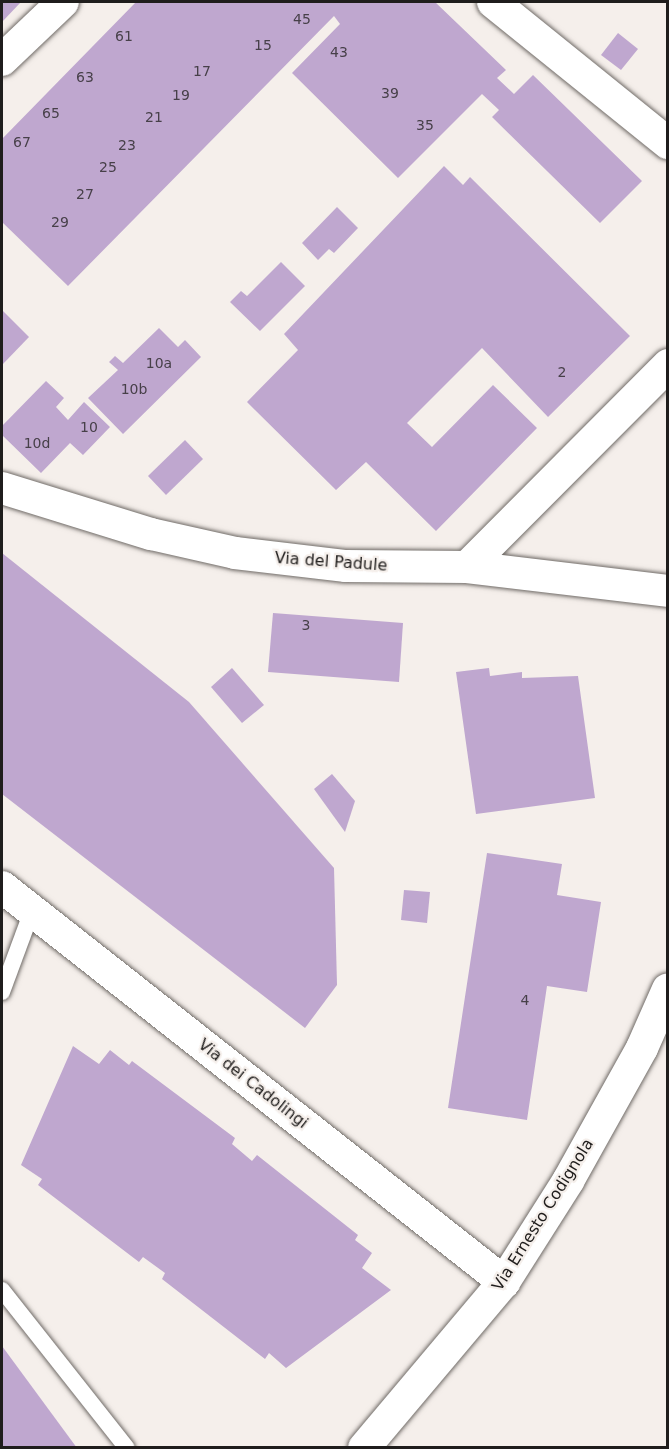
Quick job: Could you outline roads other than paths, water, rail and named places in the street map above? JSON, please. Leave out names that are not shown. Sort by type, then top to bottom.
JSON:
[{"type":"street","points":[[2,60],[63,2]]},
{"type":"street","points":[[493,2],[663,136]]},
{"type":"street","points":[[467,567],[668,364]]},
{"type":"street","name":"Via del Padule","points":[[2,488],[151,534],[235,553],[346,566],[467,567],[668,591]]},
{"type":"street","name":"Via dei Cadolingi","points":[[2,887],[504,1282]]},
{"type":"street","name":"Via Ernesto Codignola","points":[[364,1448],[504,1282],[574,1170],[642,1048],[668,989]]},
{"type":"lane","points":[[2,992],[32,911]]},
{"type":"lane","points":[[2,1290],[127,1448]]}]
